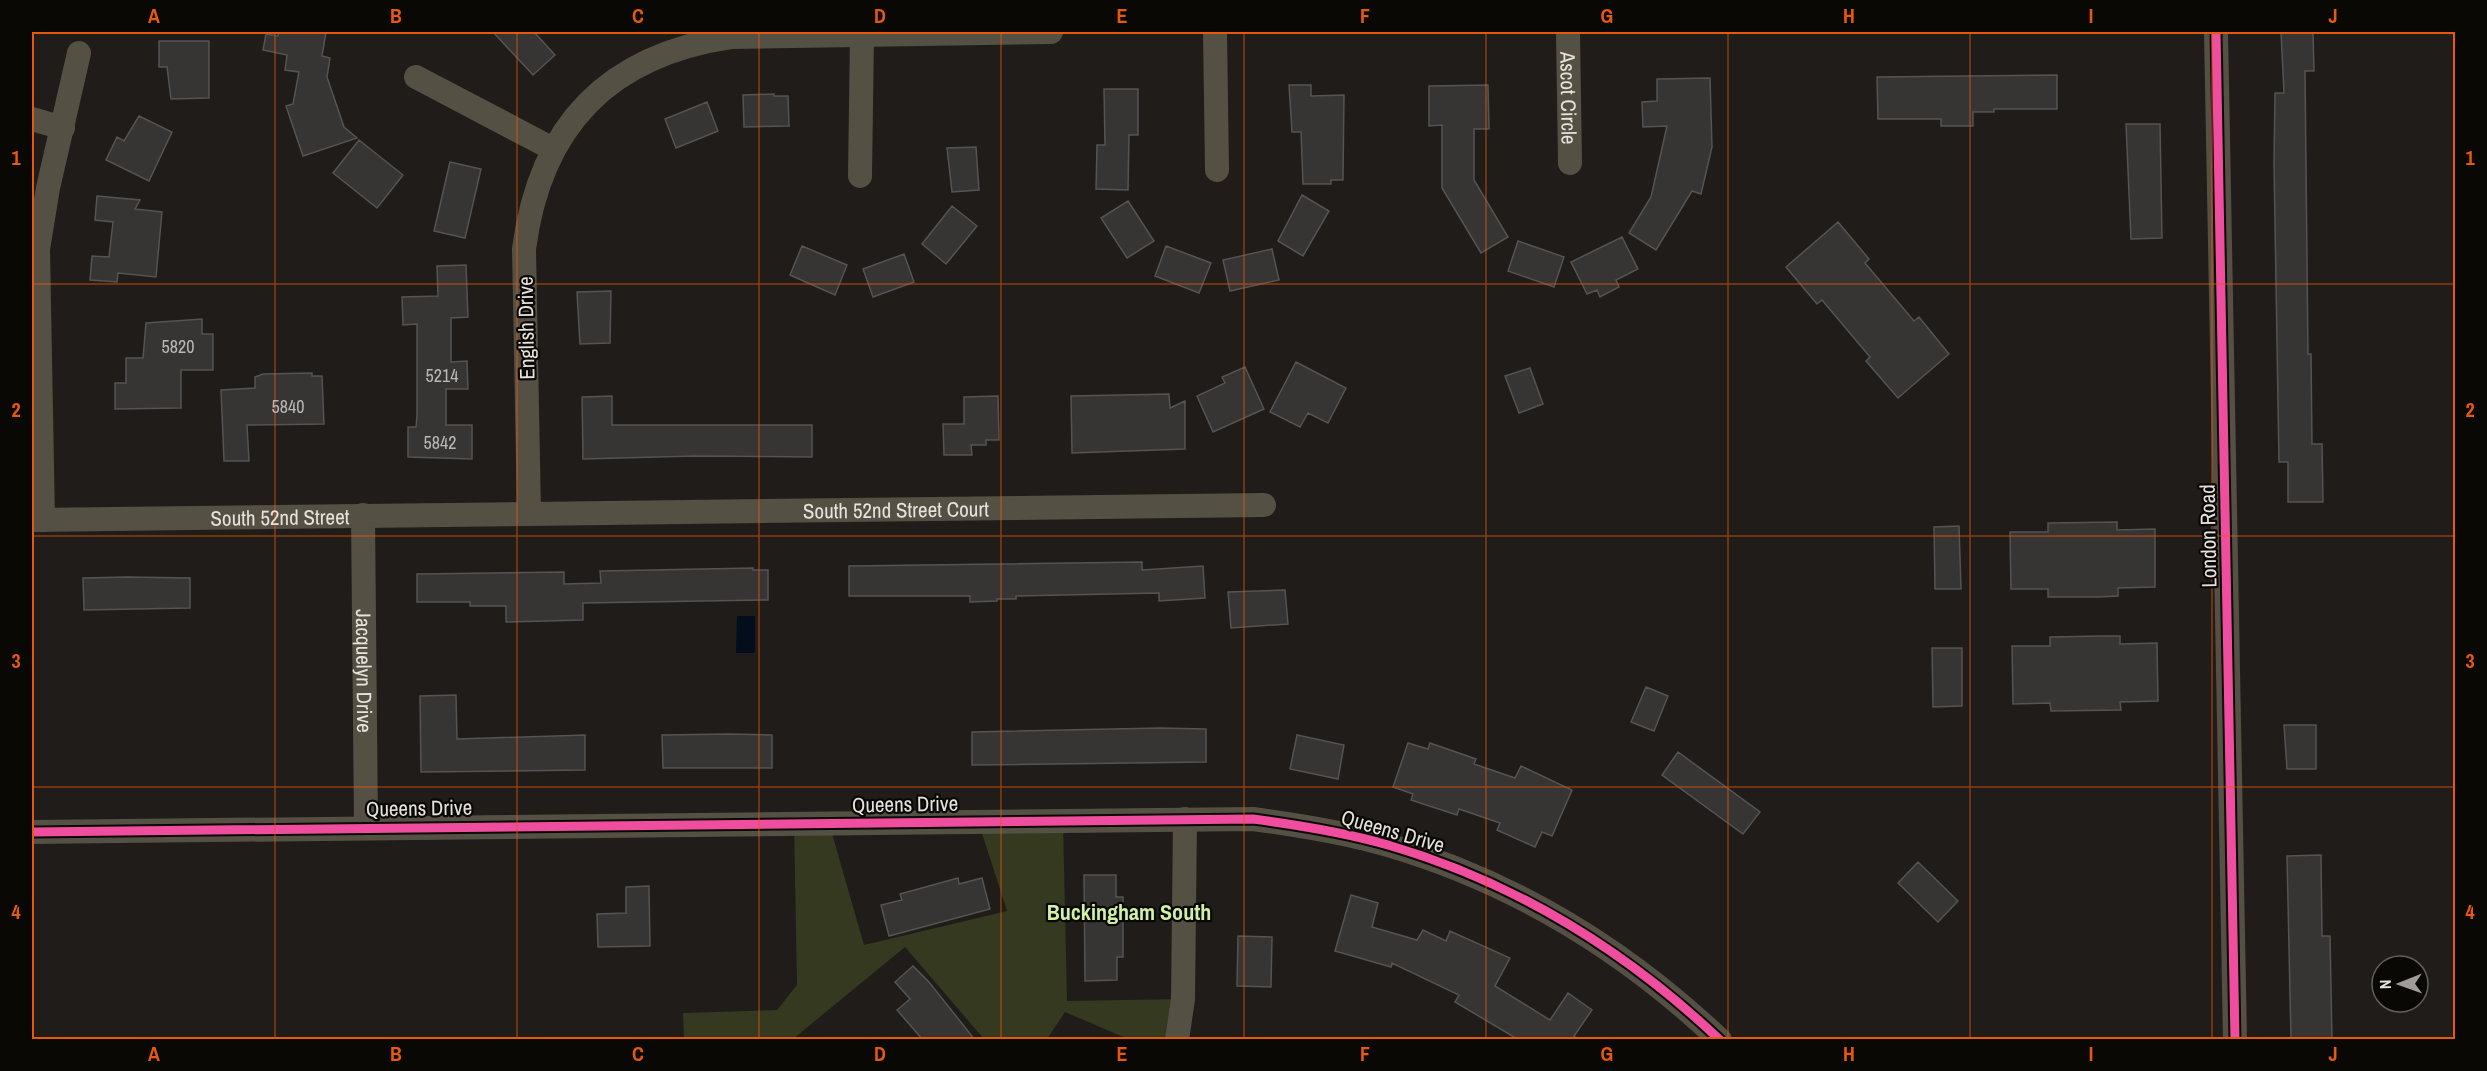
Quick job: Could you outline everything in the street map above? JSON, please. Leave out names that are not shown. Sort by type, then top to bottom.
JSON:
[{"type":"street","name":"English Drive","points":[[529,513],[524,249],[528,214],[539,179],[553,148],[574,117],[600,92],[628,70],[660,54],[694,42],[732,37],[1051,32]]},
{"type":"street","points":[[1215,32],[1217,170]]},
{"type":"street","name":"Ascot Circle","points":[[1568,32],[1570,163]]},
{"type":"street","name":"London Road","points":[[2216,32],[2235,1040]]},
{"type":"street","points":[[860,176],[862,34]]},
{"type":"street","points":[[37,520],[38,249],[48,188],[79,53]]},
{"type":"street","points":[[416,77],[553,148]]},
{"type":"street","points":[[32,119],[63,128]]},
{"type":"street","name":"South 52nd Street Court","points":[[529,513],[1264,505]]},
{"type":"street","name":"South 52nd Street","points":[[37,520],[529,513]]},
{"type":"street","name":"Jacquelyn Drive","points":[[363,515],[366,827]]},
{"type":"street","points":[[1177,1040],[1183,999],[1185,819]]},
{"type":"street","name":"Queens Drive","points":[[32,832],[1253,819],[1321,829],[1388,845],[1454,867],[1509,891],[1571,924],[1628,962],[1677,1000],[1720,1040]]},
{"type":"green space","points":[[1063,820],[1067,1001],[1183,999],[1177,1039],[1128,1039],[1065,1012],[1047,1039],[984,1039],[905,947],[793,1039],[684,1039],[683,1013],[777,1010],[797,985],[794,823],[829,823],[864,945],[1007,911],[978,821]]},
{"type":"water","points":[[737,616],[755,616],[755,653],[736,653]]},
{"type":"building","points":[[279,32],[326,32],[322,56],[330,58],[327,77],[344,127],[357,138],[303,156],[286,106],[293,104],[299,72],[285,70],[287,55],[263,50],[266,34],[278,36]]},
{"type":"building","points":[[493,32],[534,32],[555,55],[533,75]]},
{"type":"building","points":[[2281,32],[2313,32],[2314,71],[2305,71],[2308,354],[2311,354],[2312,444],[2322,444],[2323,502],[2288,502],[2288,462],[2279,462],[2274,163],[2275,93],[2284,93]]},
{"type":"building","points":[[159,41],[209,41],[209,98],[171,99],[167,67],[159,67]]},
{"type":"building","points":[[2057,75],[2057,109],[1994,109],[1994,112],[1973,112],[1973,126],[1941,126],[1941,119],[1878,119],[1877,77]]},
{"type":"building","points":[[1710,78],[1712,147],[1701,194],[1692,191],[1656,250],[1629,233],[1651,197],[1667,126],[1643,127],[1642,102],[1657,101],[1657,79]]},
{"type":"building","points":[[1289,85],[1311,85],[1311,96],[1344,95],[1343,180],[1331,180],[1331,184],[1303,184],[1301,132],[1292,132]]},
{"type":"building","points":[[1488,85],[1489,129],[1474,129],[1474,180],[1508,237],[1481,253],[1442,188],[1442,125],[1429,126],[1429,86]]},
{"type":"building","points":[[1104,89],[1138,89],[1138,135],[1129,135],[1128,190],[1096,189],[1097,145],[1105,145]]},
{"type":"building","points":[[774,94],[774,96],[788,96],[789,126],[744,127],[743,95]]},
{"type":"building","points":[[707,102],[718,131],[676,148],[665,119]]},
{"type":"building","points":[[139,116],[172,132],[149,181],[106,160],[117,137],[124,141]]},
{"type":"building","points":[[2126,124],[2160,124],[2162,238],[2131,239]]},
{"type":"building","points":[[359,140],[403,175],[377,208],[333,173]]},
{"type":"building","points":[[976,147],[979,190],[952,192],[947,148]]},
{"type":"building","points":[[450,162],[481,169],[465,238],[434,231]]},
{"type":"building","points":[[1302,195],[1329,211],[1303,256],[1278,241]]},
{"type":"building","points":[[97,196],[140,200],[135,209],[162,212],[156,277],[118,273],[117,282],[90,280],[92,256],[109,257],[113,222],[95,220]]},
{"type":"building","points":[[1128,201],[1154,241],[1127,258],[1101,218]]},
{"type":"building","points":[[952,206],[977,226],[946,264],[922,244]]},
{"type":"building","points":[[1838,222],[1869,259],[1865,263],[1914,321],[1919,317],[1949,354],[1898,398],[1866,361],[1870,357],[1822,300],[1817,304],[1786,267]]},
{"type":"building","points":[[1622,237],[1638,269],[1616,280],[1619,287],[1600,297],[1597,290],[1587,294],[1571,262]]},
{"type":"building","points":[[1518,241],[1564,257],[1554,287],[1508,271]]},
{"type":"building","points":[[802,246],[847,265],[835,295],[790,275]]},
{"type":"building","points":[[1166,246],[1211,263],[1199,293],[1155,276]]},
{"type":"building","points":[[1272,249],[1279,280],[1230,291],[1223,260]]},
{"type":"building","points":[[904,254],[914,282],[873,297],[863,269]]},
{"type":"building","points":[[466,265],[468,317],[451,318],[451,362],[467,361],[468,389],[446,389],[446,425],[472,425],[472,459],[408,457],[408,427],[416,427],[417,415],[417,324],[403,325],[402,297],[438,296],[437,266]]},
{"type":"building","points":[[611,291],[610,343],[580,344],[577,292]]},
{"type":"building","points":[[202,319],[202,334],[213,334],[213,370],[181,370],[181,408],[115,409],[115,383],[126,383],[126,358],[143,358],[146,323]]},
{"type":"building","points":[[1296,362],[1346,388],[1328,423],[1308,413],[1300,427],[1270,412]]},
{"type":"building","points":[[1245,367],[1264,409],[1213,432],[1197,396],[1225,383],[1222,377]]},
{"type":"building","points":[[1530,368],[1543,404],[1519,413],[1505,376]]},
{"type":"building","points":[[312,373],[312,376],[322,376],[324,424],[247,425],[249,461],[224,461],[221,390],[255,388],[255,377],[263,374]]},
{"type":"building","points":[[1169,394],[1170,408],[1185,401],[1185,449],[1072,453],[1071,396]]},
{"type":"building","points":[[612,396],[612,425],[812,425],[812,457],[695,456],[583,459],[582,397]]},
{"type":"building","points":[[998,396],[999,440],[986,440],[986,445],[971,445],[972,455],[944,455],[943,424],[964,424],[964,397]]},
{"type":"building","points":[[2117,522],[2117,530],[2155,529],[2155,587],[2118,588],[2118,596],[2099,597],[2048,597],[2048,589],[2011,589],[2010,532],[2048,532],[2048,523]]},
{"type":"building","points":[[1959,526],[1961,589],[1935,589],[1934,527]]},
{"type":"building","points":[[1142,562],[1142,570],[1203,566],[1205,598],[1159,601],[1159,593],[1016,596],[1016,599],[970,602],[970,596],[849,596],[849,566]]},
{"type":"building","points":[[753,568],[753,570],[768,570],[768,600],[583,603],[583,620],[506,622],[506,606],[470,606],[470,602],[417,602],[417,574],[564,572],[564,584],[601,583],[600,571]]},
{"type":"building","points":[[83,578],[190,578],[190,608],[84,610]]},
{"type":"building","points":[[1285,590],[1288,624],[1231,628],[1228,592]]},
{"type":"building","points":[[2120,636],[2120,644],[2157,643],[2158,701],[2120,702],[2121,710],[2051,711],[2050,703],[2013,704],[2012,646],[2050,646],[2050,637]]},
{"type":"building","points":[[1932,648],[1962,648],[1962,706],[1933,707]]},
{"type":"building","points":[[1646,687],[1668,696],[1654,731],[1631,722]]},
{"type":"building","points":[[456,695],[457,739],[585,735],[585,770],[421,772],[420,696]]},
{"type":"building","points":[[2284,725],[2316,725],[2316,769],[2287,769]]},
{"type":"building","points":[[1206,729],[1206,762],[972,765],[972,732]]},
{"type":"building","points":[[662,735],[772,735],[772,768],[663,768]]},
{"type":"building","points":[[1297,735],[1344,745],[1338,779],[1290,769]]},
{"type":"building","points":[[1408,743],[1428,749],[1430,743],[1476,759],[1474,764],[1515,778],[1521,766],[1572,790],[1552,836],[1542,832],[1535,847],[1497,830],[1500,823],[1459,809],[1457,815],[1411,800],[1413,794],[1393,787]]},
{"type":"building","points":[[1678,752],[1760,812],[1743,834],[1662,775]]},
{"type":"building","points":[[2321,855],[2322,936],[2330,936],[2332,1040],[2291,1040],[2287,856]]},
{"type":"building","points":[[1918,862],[1958,901],[1938,922],[1898,883]]},
{"type":"building","points":[[1084,875],[1116,875],[1116,897],[1123,897],[1123,957],[1117,957],[1117,980],[1085,981]]},
{"type":"building","points":[[958,878],[959,884],[982,878],[990,909],[889,936],[881,905],[902,900],[900,894]]},
{"type":"building","points":[[649,886],[650,946],[598,947],[597,914],[626,913],[626,887]]},
{"type":"building","points":[[1351,895],[1378,903],[1372,927],[1417,940],[1423,930],[1446,941],[1450,931],[1510,958],[1495,986],[1550,1020],[1568,993],[1592,1010],[1574,1036],[1579,1040],[1519,1040],[1455,1002],[1459,995],[1392,963],[1391,967],[1335,951]]},
{"type":"building","points":[[1238,936],[1272,937],[1271,987],[1237,986]]},
{"type":"building","points":[[913,966],[929,982],[975,1040],[923,1040],[897,1010],[910,999],[895,982]]},
{"type":"cycle path","points":[[2216,32],[2235,1040]]},
{"type":"cycle path","points":[[32,832],[1253,819],[1321,829],[1371,840],[1435,860],[1480,878],[1566,923],[1606,949],[1684,1007],[1720,1040]]},
{"type":"district","name":"Buckingham South","points":[[1129,912]]}]
